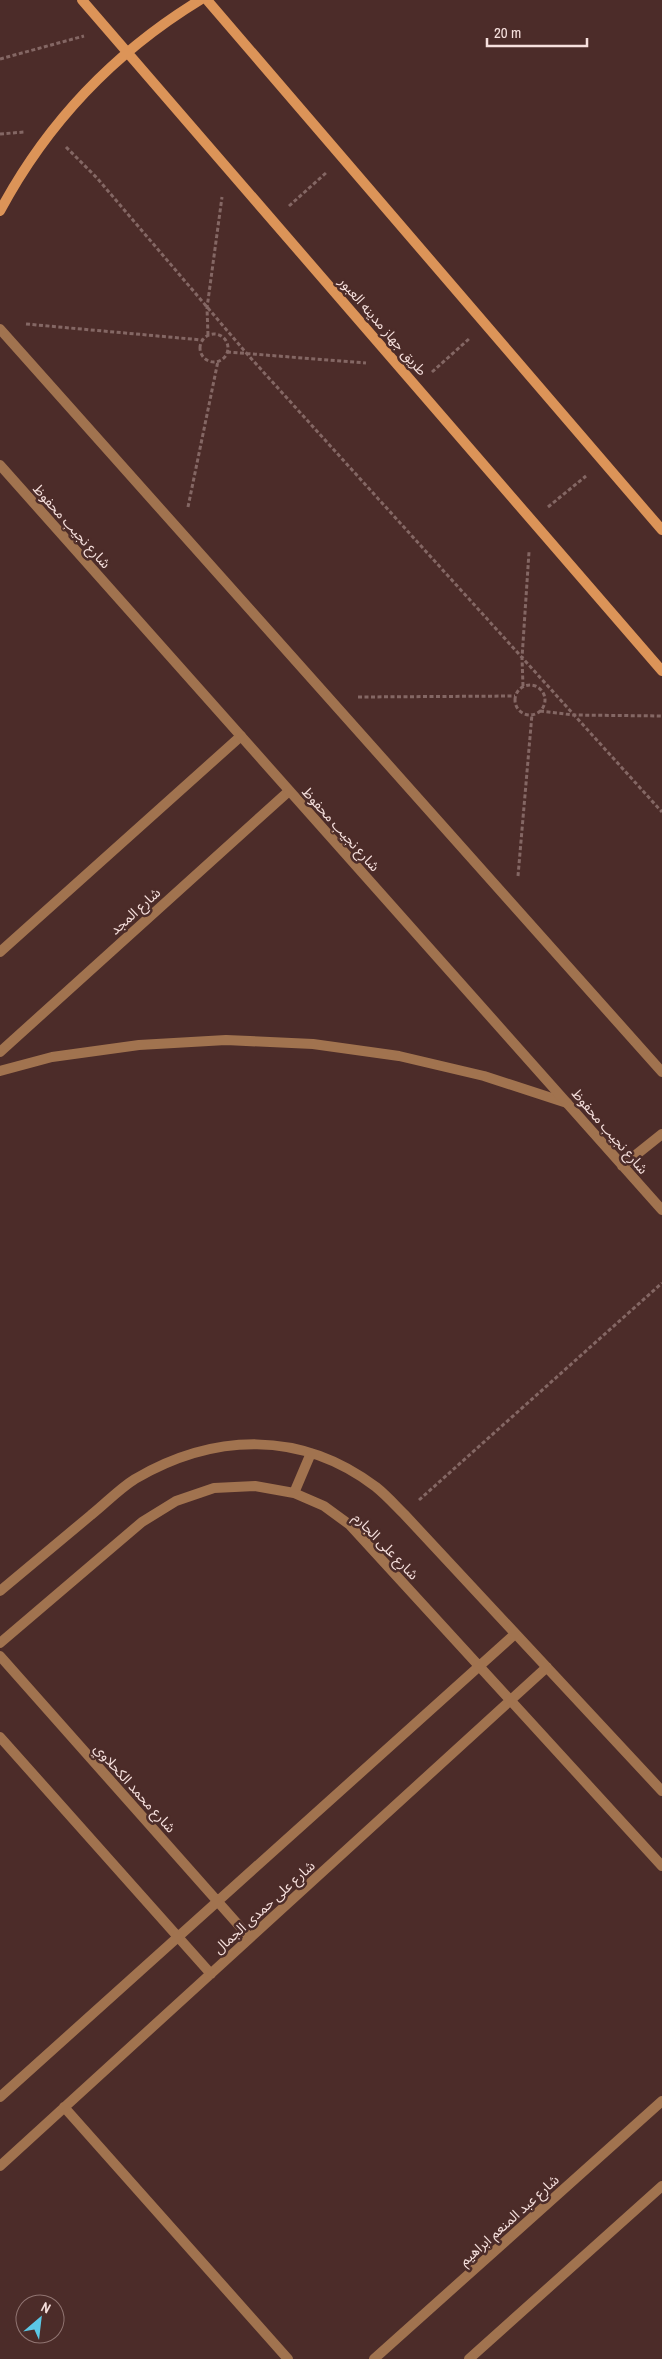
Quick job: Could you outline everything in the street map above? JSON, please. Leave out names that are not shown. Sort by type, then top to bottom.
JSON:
[{"type":"main road","name":"طريق جهاز مدينه العبور","points":[[82,0],[662,670]]},
{"type":"main road","points":[[0,211],[16,181],[51,131],[88,89],[128,51],[158,27],[200,0]]},
{"type":"main road","points":[[207,0],[662,530]]},
{"type":"street","points":[[0,329],[662,1072]]},
{"type":"street","name":"شارع نجيب محفوظ","points":[[0,465],[662,1210]]},
{"type":"street","points":[[0,952],[241,736]]},
{"type":"street","name":"شارع المجد","points":[[0,1052],[289,791]]},
{"type":"street","points":[[0,1071],[52,1057],[139,1045],[226,1040],[313,1044],[399,1056],[484,1076],[567,1103]]},
{"type":"street","points":[[622,1166],[662,1134]]},
{"type":"street","points":[[0,1591],[133,1480],[174,1458],[228,1445],[265,1444],[311,1453],[345,1467],[377,1488],[404,1514],[662,1791]]},
{"type":"street","points":[[294,1493],[311,1453]]},
{"type":"street","name":"شارع على الجارم","points":[[0,1643],[142,1522],[176,1501],[214,1488],[255,1486],[294,1493],[324,1506],[350,1525],[662,1866]]},
{"type":"street","points":[[0,2097],[515,1634]]},
{"type":"street","name":"شارع محمد الكحلاوي","points":[[0,1656],[250,1938]]},
{"type":"street","name":"شارع على حمدى الجمال","points":[[0,2166],[547,1667]]},
{"type":"street","points":[[0,1737],[211,1974]]},
{"type":"street","name":"شارع عبد المنعم ابراهيم","points":[[374,2359],[662,2101]]},
{"type":"street","points":[[64,2107],[288,2359]]},
{"type":"street","points":[[469,2359],[662,2186]]},
{"type":"path","points":[[0,60],[108,30]]},
{"type":"path","points":[[51,131],[97,178],[248,355],[662,812]]},
{"type":"path","points":[[273,220],[343,158]]},
{"type":"path","points":[[208,335],[206,308],[226,165]]},
{"type":"path","points":[[19,323],[202,340],[208,335],[220,335],[225,339],[227,352]]},
{"type":"path","points":[[416,386],[486,324]]},
{"type":"path","points":[[202,340],[201,353],[211,361],[218,361]]},
{"type":"path","points":[[227,352],[399,366]]},
{"type":"path","points":[[183,534],[218,361],[227,352]]},
{"type":"path","points":[[603,462],[531,520],[522,658],[523,686],[515,696],[514,703],[518,710],[525,714],[540,711],[573,714],[662,716]]},
{"type":"path","points":[[523,686],[534,685],[541,689],[545,696],[544,704],[540,711]]},
{"type":"path","points":[[329,698],[515,696]]},
{"type":"path","points":[[516,908],[532,714]]},
{"type":"path","points":[[404,1514],[662,1283]]}]
